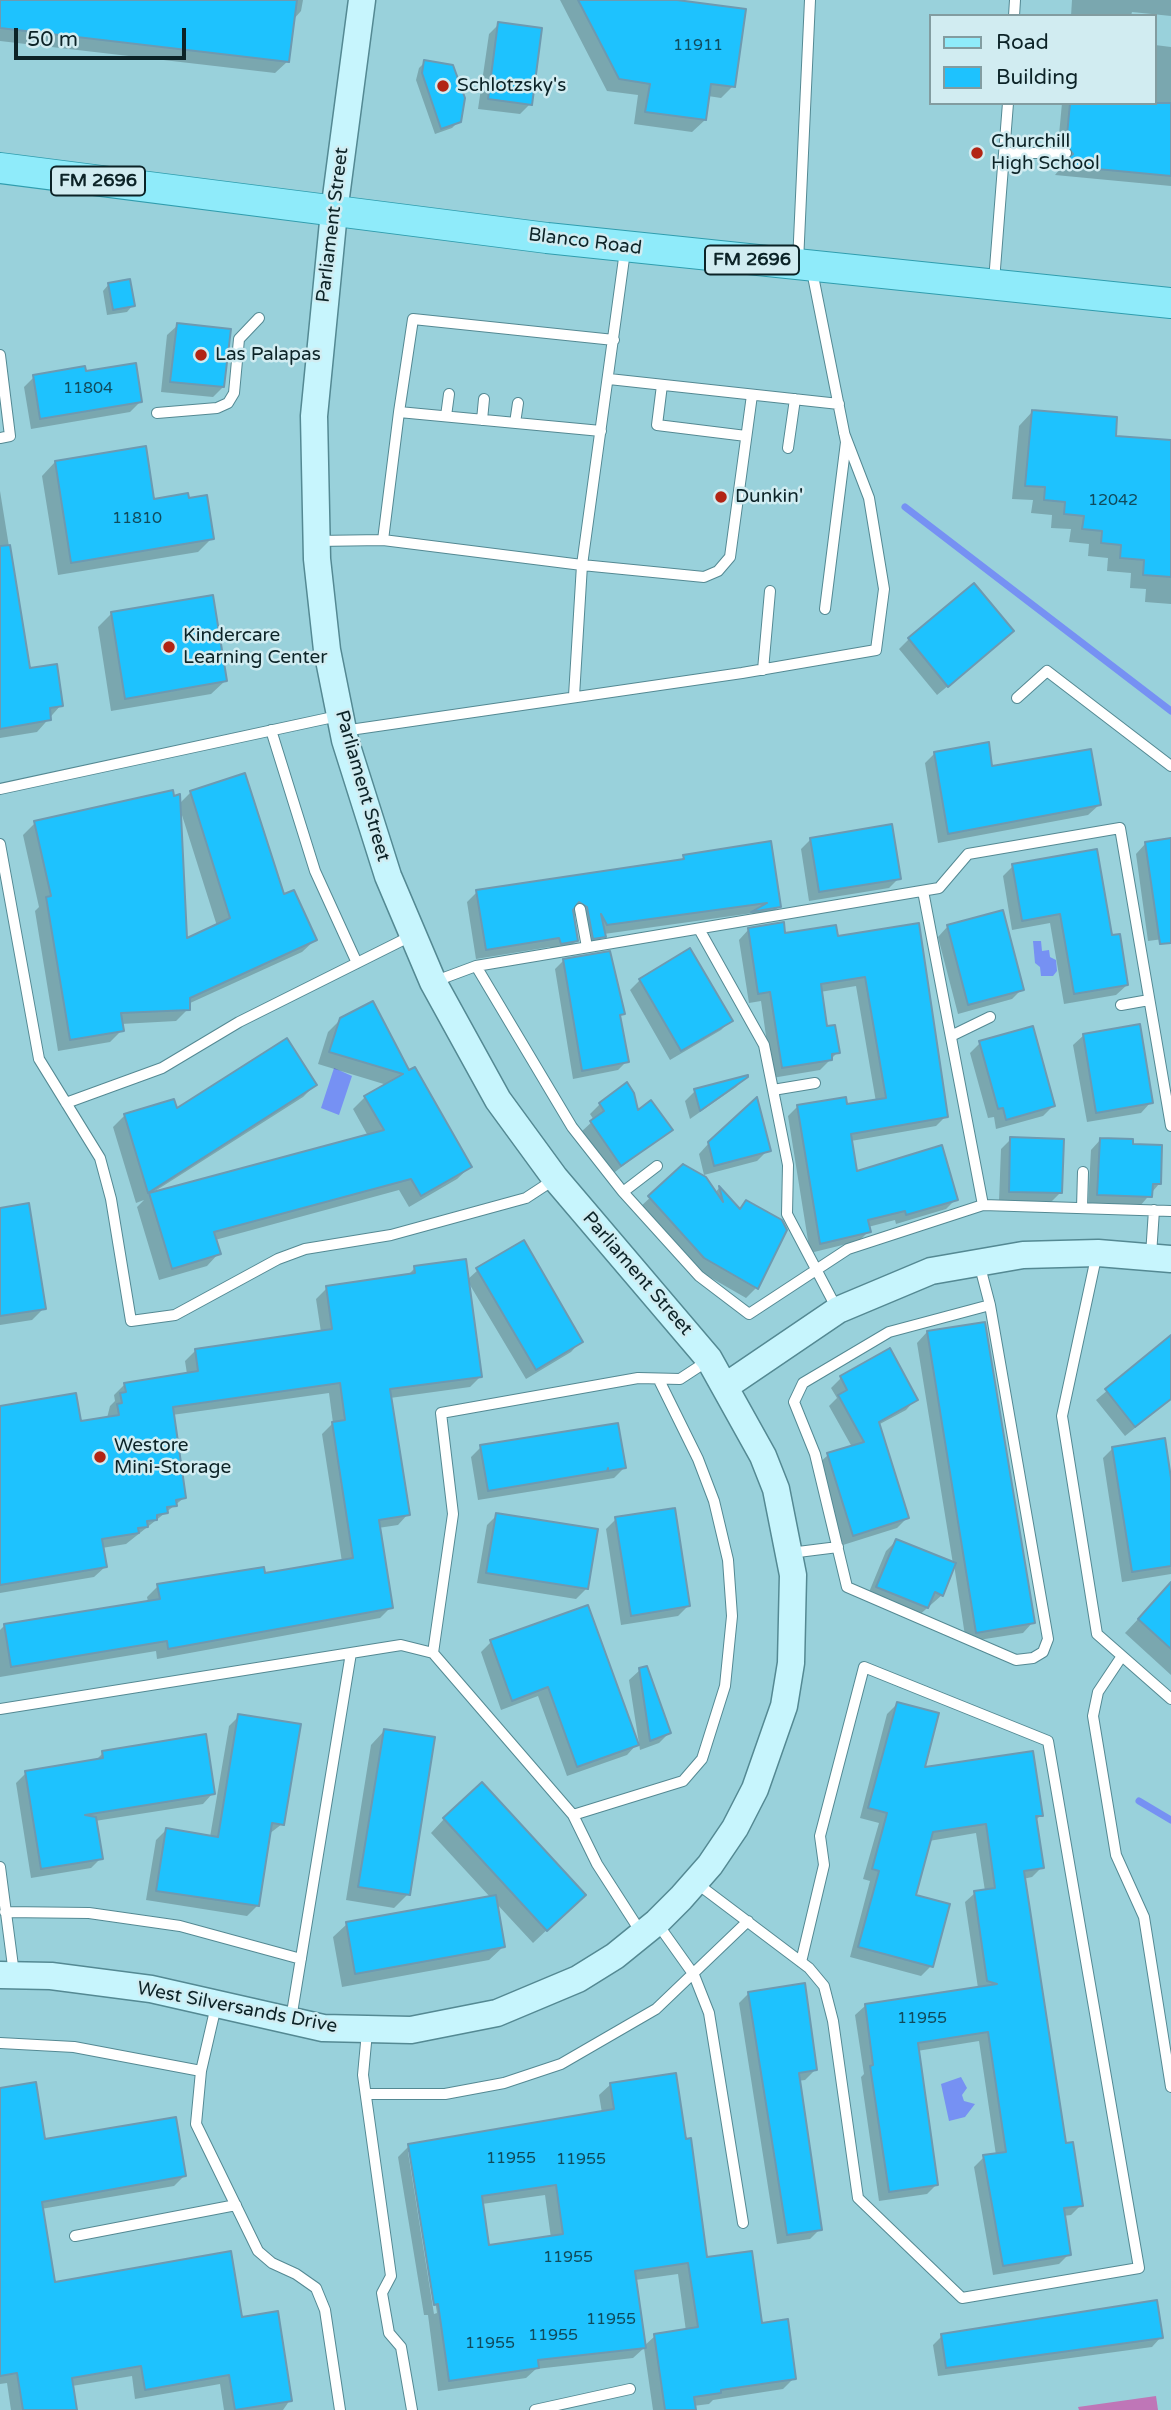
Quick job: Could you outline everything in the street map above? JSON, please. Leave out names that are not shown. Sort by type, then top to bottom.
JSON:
[{"type":"main road","name":"Blanco Road","points":[[0,168],[625,247],[1171,303]]},
{"type":"street","name":"Parliament Street","points":[[362,0],[334,212],[314,416],[316,541],[327,650],[342,723],[388,876],[433,982],[498,1100],[555,1178],[709,1359],[726,1386]]},
{"type":"street","points":[[726,1386],[838,1310],[932,1271],[1023,1255],[1098,1253],[1161,1258]]},
{"type":"street","name":"West Silversands Drive","points":[[7,1975],[51,1976],[151,1989],[291,2023],[367,2031],[422,2028],[497,2013],[578,1979],[650,1928],[695,1882],[735,1828],[772,1748],[791,1663],[794,1619],[790,1553],[776,1489],[726,1386]]},
{"type":"lane","points":[[810,0],[805,266],[846,442],[825,609]]},
{"type":"lane","points":[[993,285],[1007,105]]},
{"type":"lane","points":[[1004,153],[1066,153]]},
{"type":"lane","points":[[574,696],[582,565],[625,247]]},
{"type":"lane","points":[[157,413],[217,408],[228,403],[234,393],[239,339],[259,318]]},
{"type":"lane","points":[[383,540],[412,319],[456,328],[528,337],[614,341]]},
{"type":"lane","points":[[0,355],[10,436],[0,438]]},
{"type":"lane","points":[[609,379],[839,404]]},
{"type":"lane","points":[[662,385],[657,425],[746,436]]},
{"type":"lane","points":[[446,416],[449,394]]},
{"type":"lane","points":[[316,541],[383,540],[704,577],[718,571],[730,557],[752,395]]},
{"type":"lane","points":[[482,420],[484,399]]},
{"type":"lane","points":[[788,448],[795,400]]},
{"type":"lane","points":[[515,423],[518,403]]},
{"type":"lane","points":[[399,412],[601,431]]},
{"type":"lane","points":[[0,789],[306,723],[342,723],[574,696],[763,670],[876,650],[884,589],[869,498],[844,433]]},
{"type":"lane","points":[[763,670],[770,591]]},
{"type":"lane","points":[[1017,698],[1048,671],[1171,766]]},
{"type":"lane","points":[[271,730],[315,871],[357,963]]},
{"type":"lane","points":[[433,982],[476,966],[939,888],[968,854],[1120,828],[1171,1126]]},
{"type":"lane","points":[[0,844],[39,1059],[100,1158],[111,1199],[131,1321],[175,1315],[278,1259],[305,1249],[391,1235],[526,1198],[555,1178]]},
{"type":"lane","points":[[923,891],[983,1205]]},
{"type":"lane","points":[[580,909],[587,947]]},
{"type":"lane","points":[[699,929],[764,1045],[789,1165],[787,1214],[838,1310]]},
{"type":"lane","points":[[66,1103],[162,1068],[239,1022],[413,935]]},
{"type":"lane","points":[[476,966],[572,1127],[622,1192],[699,1276],[749,1314],[848,1249],[983,1205],[1171,1211]]},
{"type":"lane","points":[[1121,1005],[1149,1000]]},
{"type":"lane","points":[[951,1035],[990,1017]]},
{"type":"lane","points":[[773,1090],[815,1083]]},
{"type":"lane","points":[[622,1192],[657,1166]]},
{"type":"lane","points":[[1082,1208],[1083,1172]]},
{"type":"lane","points":[[1154,1210],[1161,1258]]},
{"type":"lane","points":[[1098,1253],[1062,1416],[1097,1634],[1171,1699]]},
{"type":"lane","points":[[979,1262],[989,1304],[1048,1639],[1043,1652],[1034,1658],[1016,1660],[847,1587],[815,1454],[794,1402],[803,1383],[889,1332],[989,1304]]},
{"type":"lane","points":[[433,1653],[453,1514],[441,1413],[638,1378],[680,1379],[709,1359]]},
{"type":"lane","points":[[573,1815],[683,1781],[702,1759],[725,1686],[732,1616],[728,1560],[714,1501],[698,1459],[659,1380]]},
{"type":"lane","points":[[790,1553],[838,1547]]},
{"type":"lane","points":[[0,1709],[401,1646],[433,1653],[573,1815],[597,1864],[650,1928],[694,1975],[709,2013],[743,2223]]},
{"type":"lane","points":[[291,2023],[351,1653]]},
{"type":"lane","points":[[1122,1656],[1098,1692],[1093,1716],[1116,1855],[1144,1917],[1171,2087]]},
{"type":"lane","points":[[695,1882],[801,1962],[824,1986],[833,2021],[858,2198],[962,2298],[1139,2267],[1048,1741],[864,1667],[820,1836],[824,1865],[801,1962]]},
{"type":"lane","points":[[0,1867],[7,1975]]},
{"type":"lane","points":[[5,1912],[89,1913],[180,1926],[301,1959]]},
{"type":"lane","points":[[366,2094],[445,2094],[504,2083],[561,2064],[656,2009],[748,1921]]},
{"type":"lane","points":[[216,2005],[201,2071],[196,2124],[202,2143],[258,2251],[272,2263],[296,2274],[316,2288],[325,2310],[340,2410]]},
{"type":"lane","points":[[367,2031],[363,2075],[391,2276],[382,2293],[389,2333],[401,2347],[412,2410]]},
{"type":"lane","points":[[0,2043],[74,2048],[201,2071]]},
{"type":"lane","points":[[75,2236],[236,2205]]},
{"type":"lane","points":[[535,2410],[630,2389]]},
{"type":"shaded area","points":[[1156,2396],[1158,2410],[1079,2410],[1078,2407]]},
{"type":"water","points":[[1033,941],[1041,941],[1042,951],[1049,950],[1050,957],[1056,960],[1057,971],[1053,976],[1041,976],[1040,967],[1035,963]]},
{"type":"water","points":[[334,1068],[352,1076],[339,1115],[321,1108]]},
{"type":"water","points":[[961,2077],[967,2088],[962,2095],[964,2101],[975,2104],[965,2117],[949,2121],[941,2084]]},
{"type":"building","points":[[0,0],[297,0],[289,62],[0,28]]},
{"type":"building","points":[[578,0],[677,0],[746,9],[735,87],[711,84],[706,120],[645,112],[650,84],[619,79]]},
{"type":"building","points":[[498,22],[542,28],[532,105],[488,99]]},
{"type":"building","name":"Schlotzsky's","points":[[424,60],[453,65],[465,98],[461,122],[441,129],[422,73]]},
{"type":"building","points":[[1171,103],[1171,176],[1065,166],[1065,160],[1073,154],[1066,146],[1070,105]]},
{"type":"building","points":[[130,279],[135,306],[113,310],[108,283]]},
{"type":"building","name":"Las Palapas","points":[[177,323],[231,329],[224,387],[170,382]]},
{"type":"building","points":[[136,363],[142,402],[40,419],[33,375],[85,366],[86,371]]},
{"type":"building","points":[[1032,410],[1117,417],[1116,436],[1171,440],[1171,577],[1143,575],[1144,560],[1120,558],[1121,545],[1101,543],[1102,531],[1082,529],[1084,516],[1064,514],[1065,502],[1044,500],[1045,487],[1025,486]]},
{"type":"building","points":[[146,446],[154,499],[188,493],[189,498],[207,495],[214,539],[71,563],[55,461]]},
{"type":"building","points":[[10,545],[30,668],[57,664],[63,706],[50,708],[51,720],[0,729],[0,546]]},
{"type":"building","points":[[974,583],[1014,631],[948,687],[908,638]]},
{"type":"building","name":"Kindercare Learning Center","points":[[213,595],[227,681],[125,699],[111,612]]},
{"type":"building","points":[[989,742],[992,766],[1091,749],[1101,805],[948,834],[934,752]]},
{"type":"building","points":[[245,773],[284,894],[294,890],[317,940],[190,998],[190,1010],[121,1013],[124,1031],[70,1040],[46,897],[51,896],[34,821],[173,790],[174,796],[180,794],[187,938],[230,918],[190,791]]},
{"type":"building","points":[[892,824],[901,879],[819,892],[810,838]]},
{"type":"building","points":[[1171,838],[1171,943],[1160,944],[1145,842]]},
{"type":"building","points":[[771,841],[781,907],[751,912],[767,903],[607,925],[601,914],[606,937],[593,939],[587,907],[579,902],[573,910],[578,941],[561,944],[559,938],[486,950],[476,890],[684,859],[683,855]]},
{"type":"building","points":[[1097,849],[1112,935],[1120,934],[1128,985],[1074,994],[1060,914],[1022,921],[1012,864]]},
{"type":"building","points":[[1003,910],[1024,990],[968,1005],[947,925]]},
{"type":"building","points":[[784,922],[785,933],[836,925],[838,936],[919,923],[948,1117],[851,1134],[857,1171],[942,1145],[958,1200],[906,1215],[905,1211],[868,1220],[871,1232],[820,1244],[797,1105],[846,1097],[847,1104],[886,1098],[865,977],[821,984],[827,1026],[835,1025],[840,1053],[832,1054],[832,1060],[782,1068],[770,992],[758,994],[748,928]]},
{"type":"building","points":[[690,948],[733,1021],[681,1051],[639,979]]},
{"type":"building","points":[[610,951],[625,1014],[620,1015],[629,1062],[582,1071],[563,959]]},
{"type":"building","points":[[373,1001],[409,1070],[415,1067],[472,1167],[421,1196],[411,1179],[214,1232],[221,1254],[172,1269],[149,1193],[384,1130],[364,1096],[403,1074],[329,1052],[340,1018]]},
{"type":"building","points":[[1140,1024],[1153,1103],[1096,1113],[1083,1034]]},
{"type":"building","points":[[1033,1026],[1055,1106],[1006,1120],[1003,1108],[998,1109],[979,1041]]},
{"type":"building","points":[[287,1038],[317,1085],[148,1193],[124,1114],[174,1099],[177,1108]]},
{"type":"building","points":[[748,1077],[700,1111],[694,1089]]},
{"type":"building","points":[[627,1082],[634,1093],[638,1110],[651,1100],[673,1130],[621,1166],[590,1121],[604,1111],[599,1103]]},
{"type":"building","points":[[757,1097],[771,1151],[714,1166],[708,1142]]},
{"type":"building","points":[[1010,1137],[1064,1139],[1062,1193],[1009,1192]]},
{"type":"building","points":[[1100,1138],[1133,1139],[1133,1144],[1162,1145],[1161,1184],[1153,1184],[1152,1197],[1097,1195]]},
{"type":"building","points":[[683,1164],[706,1177],[723,1202],[719,1186],[740,1209],[746,1200],[782,1220],[787,1230],[758,1289],[704,1258],[648,1196]]},
{"type":"building","points":[[29,1203],[46,1309],[0,1316],[0,1208]]},
{"type":"building","points":[[524,1240],[583,1342],[536,1370],[476,1268]]},
{"type":"building","points":[[466,1259],[482,1377],[390,1389],[410,1515],[379,1520],[393,1608],[168,1649],[167,1641],[11,1667],[4,1624],[160,1599],[157,1584],[264,1567],[265,1573],[353,1558],[332,1422],[345,1420],[340,1383],[173,1407],[186,1498],[176,1500],[177,1506],[167,1507],[168,1513],[157,1515],[157,1520],[147,1521],[148,1527],[138,1528],[139,1533],[102,1539],[107,1567],[0,1585],[0,1406],[76,1393],[81,1421],[119,1415],[117,1404],[122,1403],[120,1393],[126,1392],[124,1383],[198,1371],[195,1349],[332,1329],[326,1286],[415,1273],[414,1266]]},
{"type":"building","points":[[985,1322],[1035,1623],[976,1633],[927,1331]]},
{"type":"building","points":[[1171,1335],[1171,1399],[1135,1427],[1105,1389]]},
{"type":"building","points":[[890,1348],[918,1400],[879,1422],[909,1518],[853,1536],[827,1453],[864,1442],[838,1395],[847,1390],[840,1376]]},
{"type":"building","points":[[618,1423],[626,1468],[608,1471],[608,1468],[607,1471],[488,1491],[480,1445]]},
{"type":"building","points":[[1165,1438],[1171,1478],[1171,1566],[1132,1572],[1112,1447]]},
{"type":"building","points":[[675,1508],[690,1606],[631,1616],[615,1517]]},
{"type":"building","points":[[496,1513],[598,1529],[588,1589],[486,1573]]},
{"type":"building","points":[[896,1539],[956,1563],[943,1596],[935,1592],[928,1608],[876,1587]]},
{"type":"building","points":[[1171,1582],[1171,1649],[1138,1619]]},
{"type":"building","points":[[588,1605],[639,1745],[577,1767],[548,1687],[512,1701],[490,1640]]},
{"type":"building","points":[[647,1666],[671,1733],[650,1741],[639,1668]]},
{"type":"building","points":[[897,1702],[939,1713],[925,1767],[1033,1751],[1043,1816],[1036,1816],[1044,1868],[1024,1871],[1066,2143],[1073,2142],[1083,2206],[1064,2208],[1071,2255],[1003,2266],[983,2155],[1006,2152],[988,2032],[918,2043],[938,2185],[889,2192],[870,2066],[873,2065],[865,2004],[997,1984],[987,1981],[974,1891],[995,1888],[986,1824],[933,1832],[916,1895],[950,1904],[933,1967],[858,1947],[879,1871],[872,1869],[887,1813],[868,1808]]},
{"type":"building","points":[[238,1714],[301,1724],[284,1825],[272,1823],[259,1906],[156,1891],[166,1828],[218,1837]]},
{"type":"building","points":[[384,1729],[435,1737],[410,1895],[358,1887]]},
{"type":"building","points":[[206,1734],[215,1794],[85,1815],[96,1817],[103,1859],[41,1869],[25,1771],[103,1758],[102,1751]]},
{"type":"building","points":[[482,1782],[586,1895],[547,1931],[443,1818]]},
{"type":"building","points":[[496,1895],[505,1947],[355,1974],[346,1922]]},
{"type":"building","points":[[805,1983],[817,2070],[799,2073],[822,2230],[787,2235],[748,1992]]},
{"type":"building","points":[[676,2073],[686,2139],[691,2138],[707,2257],[752,2251],[762,2323],[788,2319],[796,2379],[721,2390],[721,2393],[694,2397],[696,2410],[665,2410],[654,2334],[698,2327],[688,2263],[635,2271],[646,2348],[538,2360],[539,2368],[449,2381],[438,2304],[434,2305],[408,2144],[614,2109],[610,2083]],"holes":[[[556,2185],[563,2234],[489,2245],[482,2196]]]},
{"type":"building","points":[[36,2082],[45,2139],[176,2117],[186,2176],[42,2202],[55,2282],[231,2251],[242,2317],[278,2311],[292,2401],[235,2410],[229,2375],[145,2390],[141,2366],[72,2378],[77,2410],[23,2410],[17,2373],[0,2376],[0,2088]]},
{"type":"building","points":[[1157,2300],[1163,2338],[946,2368],[941,2334]]},
{"type":"waterway","points":[[905,507],[1171,711]]},
{"type":"waterway","points":[[1139,1801],[1171,1820]]},
{"type":"place","name":"Schlotzsky's","points":[[443,86]]},
{"type":"place","name":"Churchill High School","points":[[977,153]]},
{"type":"place","name":"Las Palapas","points":[[201,355]]},
{"type":"place","name":"Dunkin'","points":[[721,497]]},
{"type":"place","name":"Kindercare Learning Center","points":[[169,647]]},
{"type":"place","name":"Westore Mini-Storage","points":[[100,1457]]}]
